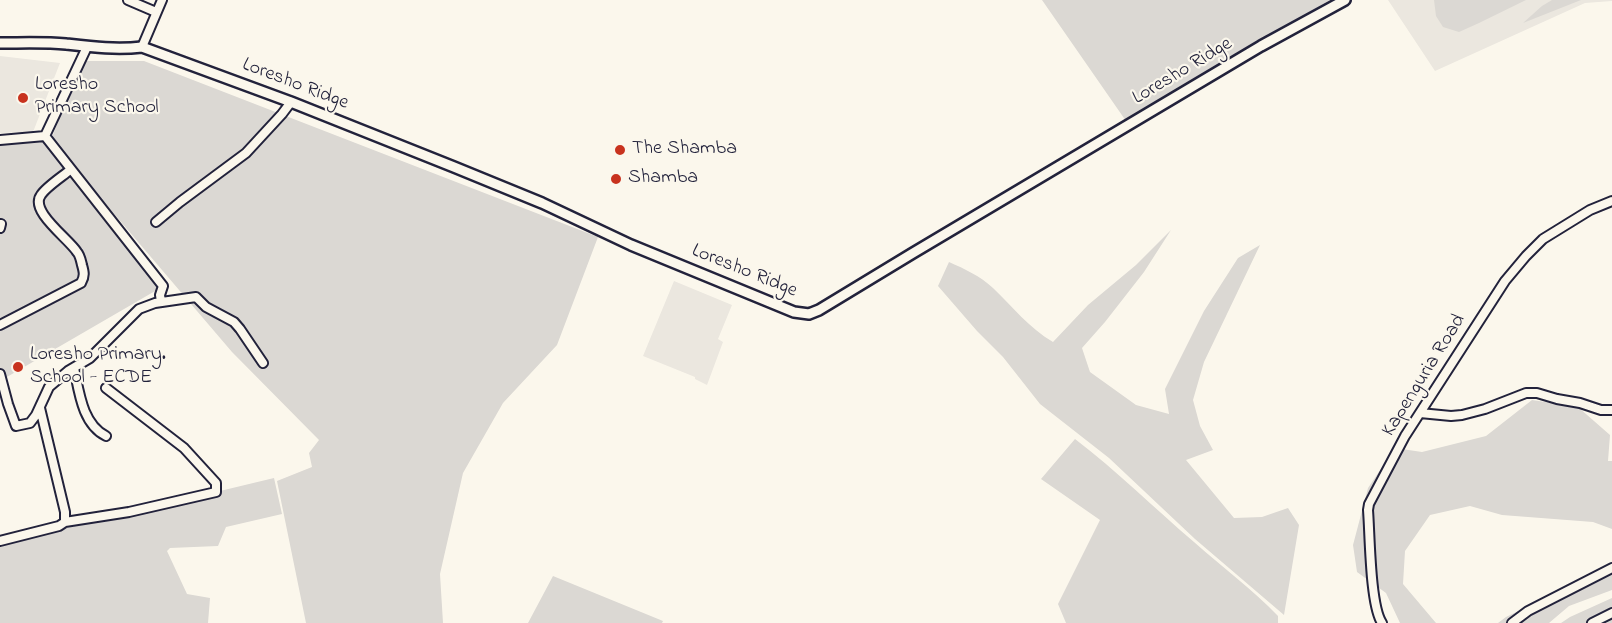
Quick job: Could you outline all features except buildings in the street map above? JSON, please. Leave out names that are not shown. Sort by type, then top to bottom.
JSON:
[{"type":"street","points":[[128,0],[156,12]]},
{"type":"street","points":[[142,47],[162,0]]},
{"type":"street","name":"Loresho Ridge","points":[[0,43],[49,43],[125,49],[142,47],[291,102],[537,201],[653,254],[794,312],[809,314],[1261,46],[1345,0]]},
{"type":"street","points":[[45,136],[87,47]]},
{"type":"street","points":[[156,222],[246,153],[291,102]]},
{"type":"street","points":[[0,140],[45,136]]},
{"type":"street","points":[[45,136],[163,286],[160,294],[161,302]]},
{"type":"street","points":[[0,325],[81,283],[84,278],[78,253],[45,216],[38,202],[41,195],[70,170]]},
{"type":"street","name":"Kapenguria Road","points":[[1382,623],[1378,617],[1375,594],[1368,510],[1405,436],[1505,281],[1526,256],[1542,239],[1565,224],[1612,201]]},
{"type":"street","points":[[0,374],[15,426],[30,423],[50,387],[61,376],[90,358],[139,309],[161,302],[196,297],[206,307],[234,322],[263,363]]},
{"type":"street","points":[[74,368],[81,401],[92,424],[100,433],[106,435]]},
{"type":"street","points":[[0,541],[59,526],[65,522],[129,512],[216,492],[216,483],[184,448],[106,388]]},
{"type":"street","points":[[1420,413],[1462,415],[1485,409],[1526,393],[1537,393],[1601,410],[1612,410]]},
{"type":"street","points":[[40,408],[65,512],[65,522]]},
{"type":"street","points":[[1512,623],[1528,611],[1612,568]]},
{"type":"street","points":[[1592,623],[1612,613]]},
{"type":"shaded area","points":[[1042,0],[1330,0],[1126,121]]},
{"type":"shaded area","points":[[1388,0],[1612,1],[1585,3],[1435,71]]},
{"type":"shaded area","points":[[1434,0],[1526,0],[1459,32],[1443,27],[1436,16]]},
{"type":"shaded area","points":[[1552,0],[1581,0],[1523,23],[1542,6]]},
{"type":"shaded area","name":"Loresho Primary School","points":[[0,56],[60,63],[33,132],[0,133]]},
{"type":"shaded area","points":[[81,61],[144,61],[598,237],[557,345],[503,403],[463,473],[440,574],[443,623],[306,623],[277,481],[312,467],[309,453],[319,440],[232,352],[51,140]]},
{"type":"shaded area","points":[[44,131],[53,155],[162,287],[0,381],[0,135]]},
{"type":"shaded area","points":[[1171,230],[1144,272],[1082,348],[1090,372],[1136,405],[1169,414],[1165,389],[1204,311],[1238,258],[1260,245],[1204,362],[1193,400],[1200,426],[1213,450],[1186,460],[1234,518],[1262,517],[1288,508],[1299,525],[1284,615],[1195,539],[1109,458],[1040,404],[1003,357],[938,286],[949,262],[961,267],[988,284],[1029,324],[1053,342],[1088,305],[1136,265]]},
{"type":"shaded area","points":[[674,281],[732,305],[718,339],[723,342],[707,385],[695,377],[643,356]]},
{"type":"shaded area","points":[[1532,400],[1578,407],[1610,435],[1608,461],[1612,461],[1612,529],[1593,522],[1502,515],[1470,506],[1430,515],[1405,551],[1403,584],[1436,623],[1400,623],[1386,593],[1357,572],[1353,545],[1368,488],[1395,448],[1422,452],[1486,436]]},
{"type":"shaded area","points":[[1075,439],[1258,597],[1278,616],[1278,623],[1066,623],[1058,604],[1100,520],[1041,479]]},
{"type":"shaded area","points":[[274,478],[282,514],[226,527],[218,546],[170,548],[167,551],[187,594],[210,598],[208,623],[0,623],[0,547],[33,536]]},
{"type":"shaded area","points":[[1612,566],[1612,590],[1569,606],[1549,623],[1498,623],[1506,617]]},
{"type":"shaded area","points":[[553,576],[663,621],[662,623],[528,623]]},
{"type":"shaded area","points":[[1612,598],[1612,623],[1561,623],[1570,617]]},
{"type":"place","name":"Loresho Primary School","points":[[23,98]]},
{"type":"place","name":"The Shamba","points":[[620,150]]},
{"type":"place","name":"Shamba","points":[[616,179]]},
{"type":"place","name":"Loresho Primary. School - ECDE","points":[[18,367]]}]
